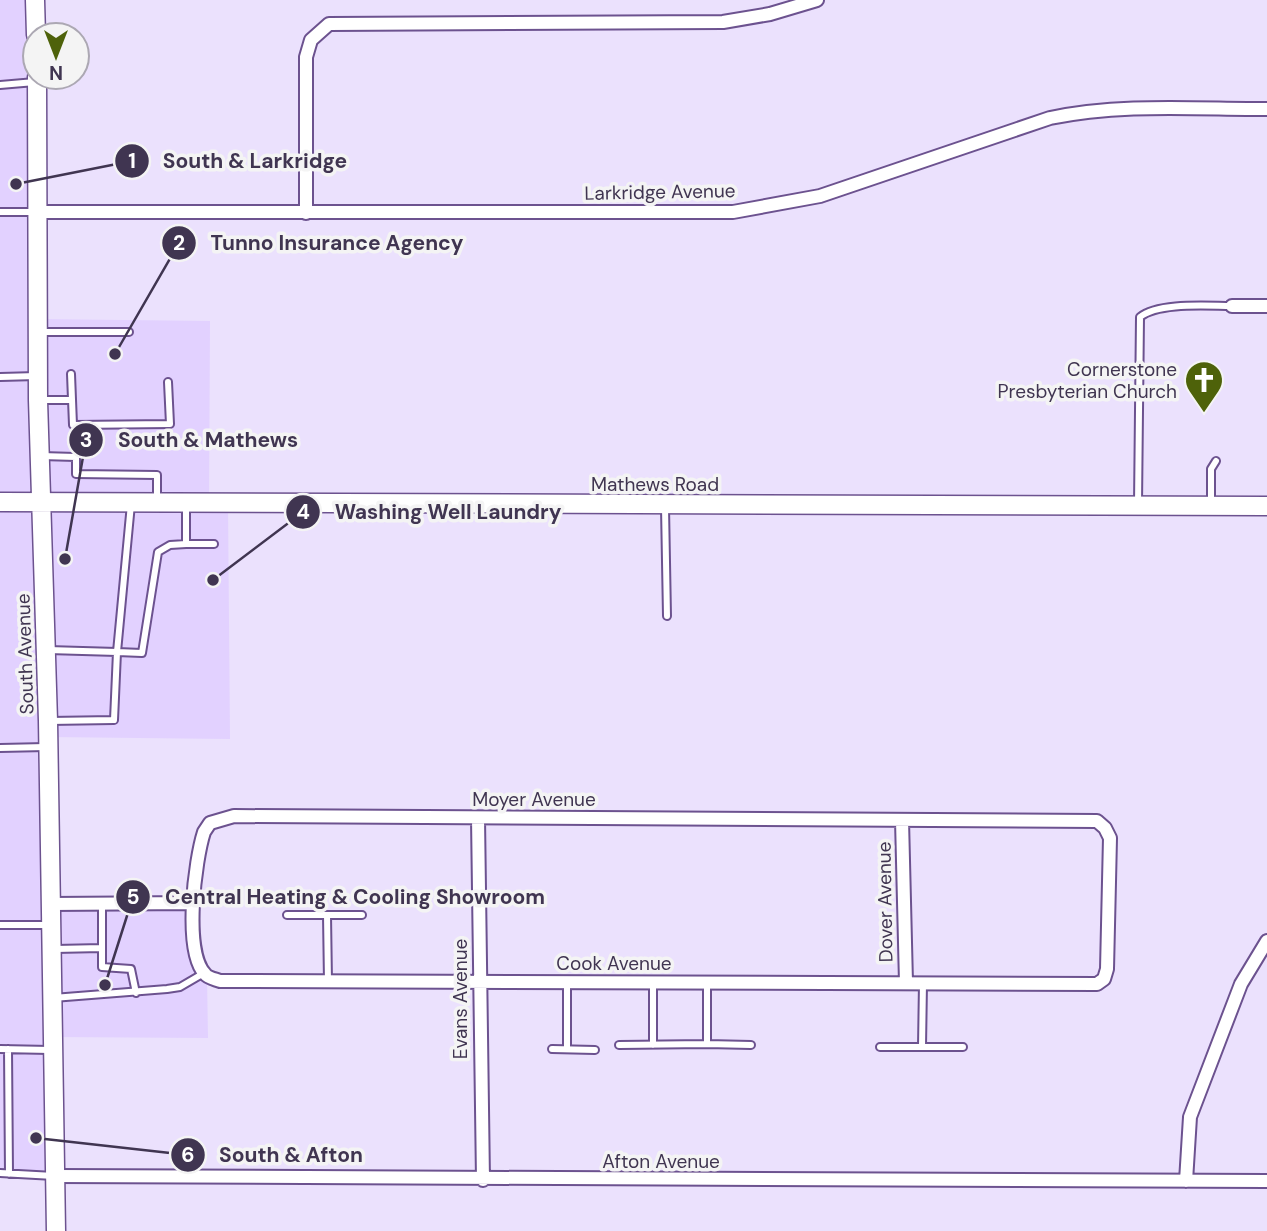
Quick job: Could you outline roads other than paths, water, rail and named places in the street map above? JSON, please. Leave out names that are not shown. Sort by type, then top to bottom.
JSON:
[{"type":"street","points":[[35,0],[36,21]]},
{"type":"street","points":[[306,213],[306,57],[311,40],[329,24],[723,22],[770,15],[817,0]]},
{"type":"street","name":"South Avenue","points":[[37,91],[38,400],[48,721],[56,1231]]},
{"type":"street","name":"Larkridge Avenue","points":[[39,212],[702,213],[760,209],[820,196],[1050,118],[1077,112],[1113,109],[1267,109]]},
{"type":"street","points":[[1232,306],[1267,306]]},
{"type":"street","name":"Mathews Road","points":[[0,502],[1267,506]]},
{"type":"street","name":"Moyer Avenue","points":[[193,903],[204,832],[210,823],[220,818],[1097,821],[1105,828],[1110,838],[1107,969],[1104,979],[1097,984]]},
{"type":"street","name":"Evans Avenue","points":[[478,818],[483,1180]]},
{"type":"street","name":"Dover Avenue","points":[[902,820],[906,983]]},
{"type":"street","points":[[50,904],[193,903],[196,954],[204,973]]},
{"type":"street","points":[[1186,1181],[1190,1117],[1241,984],[1267,941]]},
{"type":"street","name":"Cook Avenue","points":[[204,973],[220,981],[1097,984]]},
{"type":"street","name":"Afton Avenue","points":[[55,1176],[483,1180],[1267,1181]]},
{"type":"lane","points":[[0,85],[21,82]]},
{"type":"lane","points":[[0,212],[39,212]]},
{"type":"lane","points":[[1138,506],[1140,317],[1146,313],[1178,307],[1232,306]]},
{"type":"lane","points":[[37,332],[129,332]]},
{"type":"lane","points":[[72,374],[73,425],[90,427],[170,424],[169,382]]},
{"type":"lane","points":[[0,377],[38,376]]},
{"type":"lane","points":[[38,400],[72,400]]},
{"type":"lane","points":[[76,434],[76,474],[157,475],[158,504]]},
{"type":"lane","points":[[39,456],[76,457]]},
{"type":"lane","points":[[1211,506],[1211,469],[1216,461]]},
{"type":"lane","points":[[48,721],[114,720],[117,652],[131,503]]},
{"type":"lane","points":[[186,504],[186,544]]},
{"type":"lane","points":[[665,505],[667,616]]},
{"type":"lane","points":[[46,650],[142,653],[158,552],[170,545],[214,544]]},
{"type":"lane","points":[[0,748],[48,747]]},
{"type":"lane","points":[[102,904],[102,967],[131,969],[136,993]]},
{"type":"lane","points":[[287,915],[362,915]]},
{"type":"lane","points":[[327,915],[328,982]]},
{"type":"lane","points":[[0,925],[50,925]]},
{"type":"lane","points":[[50,949],[102,948]]},
{"type":"lane","points":[[51,998],[136,993],[180,987],[204,973]]},
{"type":"lane","points":[[567,982],[567,1049]]},
{"type":"lane","points":[[653,982],[653,1045]]},
{"type":"lane","points":[[707,982],[707,1044]]},
{"type":"lane","points":[[922,1047],[923,983]]},
{"type":"lane","points":[[619,1045],[751,1045]]},
{"type":"lane","points":[[880,1047],[963,1047]]},
{"type":"lane","points":[[9,1174],[4,1049],[52,1050]]},
{"type":"lane","points":[[552,1049],[595,1050]]},
{"type":"lane","points":[[0,1173],[55,1176]]},
{"type":"place","name":"South & Larkridge","points":[[16,184]]},
{"type":"place","name":"Tunno Insurance Agency","points":[[115,354]]},
{"type":"place","name":"Cornerstone Presbyterian Church","points":[[1204,414]]},
{"type":"place","name":"South & Mathews","points":[[65,559]]},
{"type":"place","name":"Washing Well Laundry","points":[[213,580]]},
{"type":"place","name":"Central Heating & Cooling Showroom","points":[[105,985]]},
{"type":"place","name":"South & Afton","points":[[36,1138]]}]
